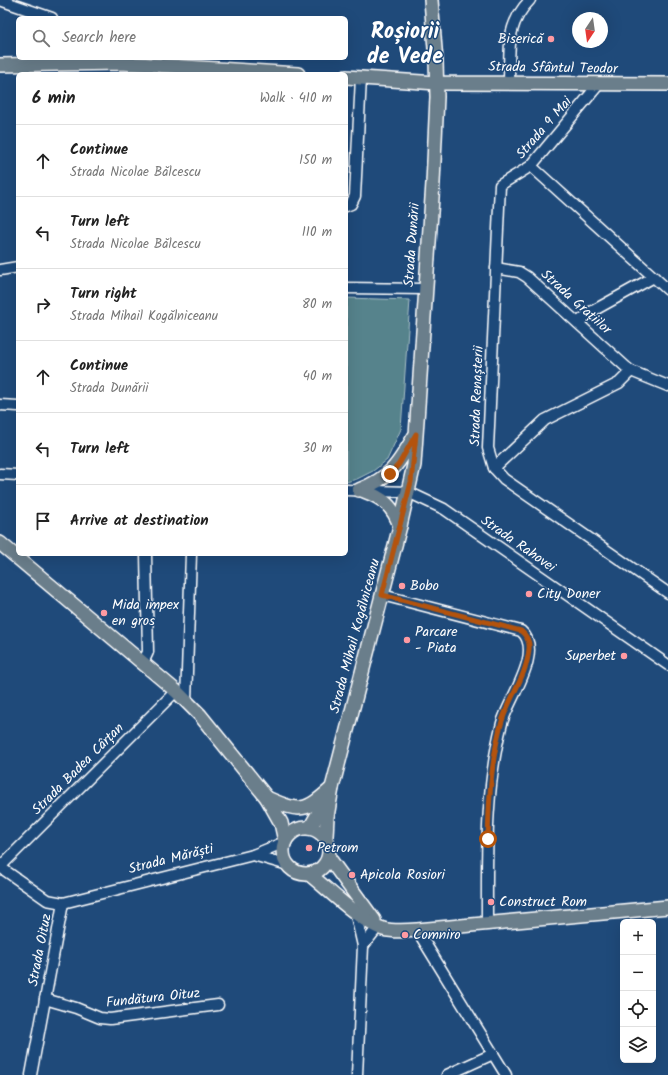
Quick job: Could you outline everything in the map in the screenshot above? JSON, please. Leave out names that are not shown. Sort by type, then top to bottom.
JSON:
[{"type":"main road","name":"Strada Dunării","points":[[408,492],[414,465],[425,289],[434,178],[437,83],[431,0]]},
{"type":"main road","points":[[0,65],[55,68],[84,60],[205,71],[236,72]]},
{"type":"main road","name":"Strada Sfântul Teodor","points":[[348,77],[437,83],[668,84]]},
{"type":"main road","points":[[362,490],[390,474],[399,464],[416,434]]},
{"type":"main road","points":[[362,490],[381,498],[388,503],[395,513],[400,526]]},
{"type":"main road","name":"Strada Mihail Kogălniceanu","points":[[326,837],[327,817],[332,788],[408,492]]},
{"type":"main road","points":[[0,543],[176,691],[200,715],[267,798],[281,823],[285,842],[283,854],[288,865],[302,874],[309,874],[322,869],[329,858],[329,844],[326,837],[321,832],[309,828],[267,798]]},
{"type":"main road","points":[[267,798],[289,807],[305,808],[332,788]]},
{"type":"main road","name":"Strada Mihail Kogălniceanu","points":[[309,828],[325,803],[332,788]]},
{"type":"main road","points":[[285,842],[294,831],[309,828]]},
{"type":"main road","points":[[329,858],[378,927]]},
{"type":"main road","points":[[309,874],[355,911],[378,927],[393,930],[417,930],[668,907]]},
{"type":"street","points":[[0,0],[46,16]]},
{"type":"street","points":[[509,83],[511,31],[514,20],[530,0]]},
{"type":"street","points":[[348,205],[351,204],[355,196],[361,78]]},
{"type":"street","name":"Strada 9 Mai","points":[[503,182],[531,166],[600,84]]},
{"type":"street","points":[[531,166],[668,290]]},
{"type":"street","name":"Strada Renașterii","points":[[503,182],[498,191],[488,442],[488,448],[494,468],[504,479],[667,590]]},
{"type":"street","points":[[0,270],[16,267]]},
{"type":"street","name":"Strada Grațiilor","points":[[496,268],[519,272],[527,277],[631,371]]},
{"type":"street","points":[[578,323],[589,313],[654,277]]},
{"type":"street","points":[[348,288],[425,289]]},
{"type":"street","points":[[494,468],[545,420],[619,383],[631,371],[668,386]]},
{"type":"street","points":[[0,405],[16,406]]},
{"type":"street","points":[[0,474],[16,475]]},
{"type":"street","points":[[348,490],[408,492]]},
{"type":"street","name":"Strada Rahovei","points":[[408,492],[444,509],[668,665]]},
{"type":"street","points":[[143,663],[148,652],[146,556]]},
{"type":"street","points":[[186,701],[191,556]]},
{"type":"street","points":[[382,595],[521,631],[528,639],[529,648],[526,666],[502,721],[494,761],[489,807],[487,923]]},
{"type":"street","name":"Strada Badea Cârțan","points":[[0,867],[176,691]]},
{"type":"street","name":"Strada Mărăști","points":[[63,904],[253,855],[285,842]]},
{"type":"street","points":[[253,855],[288,865]]},
{"type":"street","name":"Strada Oituz","points":[[0,867],[47,900],[63,904],[31,1075]]},
{"type":"street","points":[[355,911],[363,946],[357,1075]]},
{"type":"street","points":[[363,946],[378,927]]},
{"type":"street","points":[[417,930],[506,1075]]},
{"type":"street","name":"Fundătura Oituz","points":[[45,999],[76,1008],[100,1018],[110,1019],[218,1005]]},
{"type":"street","points":[[447,1075],[493,1054]]},
{"type":"green space","points":[[348,298],[410,300],[401,429],[387,460],[373,471],[357,479],[348,481]]},
{"type":"place","name":"Biserică","points":[[551,39]]},
{"type":"place","name":"Bobo","points":[[402,586]]},
{"type":"place","name":"City Doner","points":[[529,594]]},
{"type":"place","name":"Mida impex en gros","points":[[104,613]]},
{"type":"place","name":"Parcare - Piata","points":[[407,640]]},
{"type":"place","name":"Superbet","points":[[624,656]]},
{"type":"place","name":"Petrom","points":[[309,848]]},
{"type":"place","name":"Apicola Rosiori","points":[[352,875]]},
{"type":"place","name":"Construct Rom","points":[[491,902]]},
{"type":"place","name":"Comniro","points":[[405,935]]},
{"type":"district","name":"Roșiorii de Vede","points":[[405,44]]},
{"type":"route","points":[[390,474],[399,464],[416,434],[414,465],[411,482],[382,595],[521,631],[529,642],[526,666],[502,721],[498,739],[489,807],[488,839]]}]
